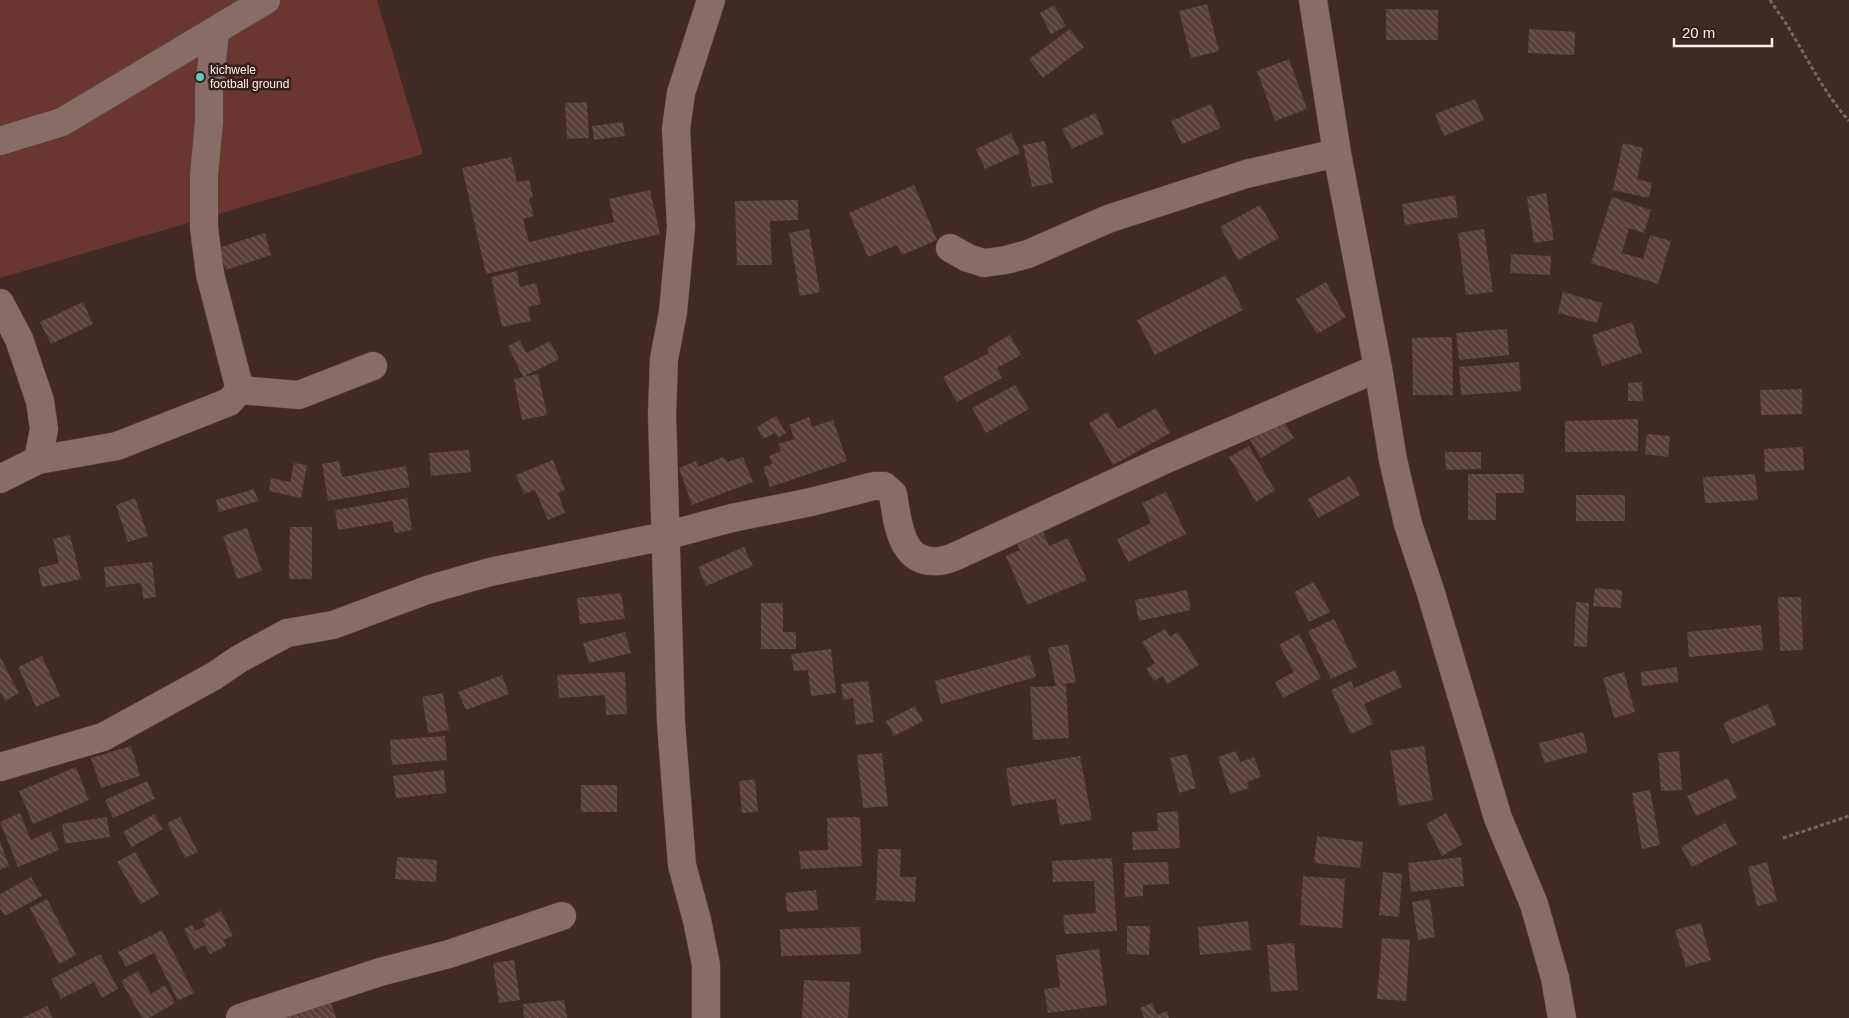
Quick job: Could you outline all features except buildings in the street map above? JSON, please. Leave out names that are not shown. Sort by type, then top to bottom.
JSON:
[{"type":"street","points":[[0,141],[62,122],[266,0]]},
{"type":"street","points":[[706,1018],[706,965],[697,920],[682,865],[671,723],[662,414],[664,368],[673,312],[682,227],[676,130],[681,93],[711,0]]},
{"type":"street","points":[[1313,0],[1337,153],[1378,368],[1393,460],[1408,524],[1430,590],[1498,818],[1534,904],[1555,978],[1562,1018]]},
{"type":"street","points":[[215,31],[209,92],[210,123],[204,174],[204,228],[210,274],[240,390]]},
{"type":"street","points":[[950,248],[968,258],[984,263],[1006,260],[1028,254],[1108,219],[1246,174],[1337,153]]},
{"type":"street","points":[[0,303],[19,339],[40,401],[44,429],[38,460]]},
{"type":"street","points":[[240,390],[299,395],[373,366]]},
{"type":"street","points":[[0,766],[103,737],[214,676],[239,659],[287,633],[333,625],[427,590],[490,572],[665,536],[732,518],[794,506],[874,486],[884,486],[893,494],[898,531],[910,552],[925,561],[945,560],[1162,460],[1378,368]]},
{"type":"street","points":[[0,479],[38,460],[117,446],[229,402],[240,390]]},
{"type":"street","points":[[240,1018],[380,972],[448,954],[562,916]]},
{"type":"path","points":[[1770,0],[1816,76],[1849,121]]},
{"type":"path","points":[[1783,838],[1849,816]]},
{"type":"shaded area","name":"kichwele football ground","points":[[0,0],[377,0],[423,154],[0,278]]},
{"type":"place","name":"kichwele football ground","points":[[200,77]]}]
